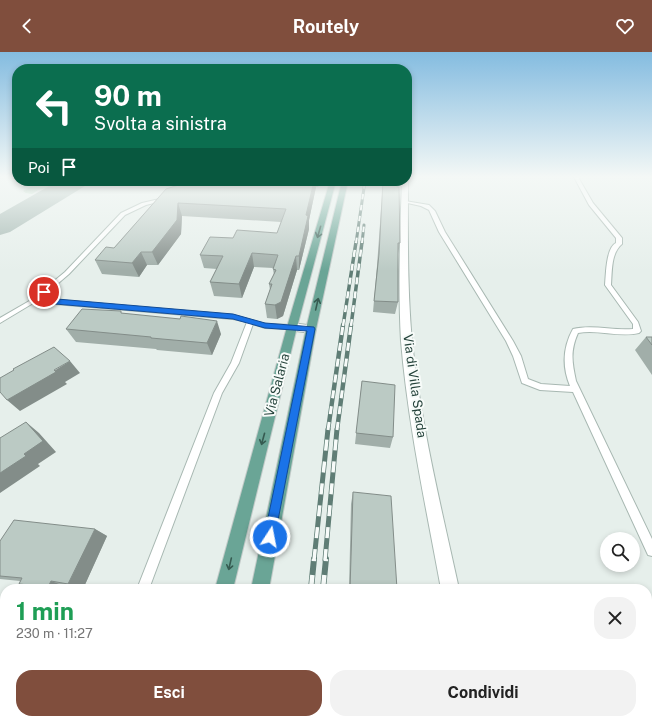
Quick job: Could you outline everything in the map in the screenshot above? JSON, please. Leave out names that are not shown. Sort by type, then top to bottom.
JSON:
[{"type":"main road","name":"Via Salaria","points":[[225,584],[292,327],[325,208]]},
{"type":"main road","name":"Via Salaria","points":[[261,584],[311,329],[339,208]]},
{"type":"street","name":"Via di Villa Spada","points":[[405,208],[406,315],[409,362],[431,493],[449,584]]},
{"type":"street","points":[[292,327],[311,329]]},
{"type":"lane","points":[[0,321],[33,302],[67,273],[123,214],[135,208]]},
{"type":"lane","points":[[430,208],[435,213],[442,232],[509,341],[517,356],[525,381],[540,387],[575,388]]},
{"type":"lane","points":[[595,208],[619,238],[618,244],[615,246],[610,256],[608,285],[636,324],[637,330],[630,332],[591,329],[575,331],[566,355],[575,388],[652,551]]},
{"type":"lane","points":[[44,292],[55,302],[233,317],[265,326],[292,327]]},
{"type":"lane","points":[[145,584],[218,394],[235,363],[251,322]]},
{"type":"building","points":[[149,208],[178,208],[177,220],[152,252],[141,252],[132,263],[95,260],[106,247],[114,248]]},
{"type":"building","points":[[274,208],[308,208],[306,215],[308,216],[299,256],[296,256],[281,302],[275,305],[265,304],[272,284],[269,284],[276,270],[273,269],[278,255],[252,253],[239,284],[210,282],[223,256],[200,255],[210,237],[233,238],[237,230],[277,233],[286,209]]},
{"type":"building","points":[[382,208],[399,208],[398,302],[374,301]]},
{"type":"building","points":[[82,309],[121,311],[121,313],[180,319],[181,316],[217,321],[207,343],[66,329]]},
{"type":"building","points":[[646,337],[652,337],[652,345]]},
{"type":"building","points":[[54,347],[70,361],[54,370],[56,372],[7,400],[0,392],[0,378],[14,370],[13,369]]},
{"type":"building","points":[[362,381],[395,385],[393,437],[356,433]]},
{"type":"building","points":[[26,422],[43,441],[24,454],[26,456],[0,473],[0,438]]},
{"type":"building","points":[[353,492],[391,496],[397,584],[350,584]]},
{"type":"building","points":[[14,520],[95,529],[68,584],[51,581],[50,584],[19,584],[22,578],[0,576],[0,541]]},
{"type":"taxiway","points":[[0,226],[30,208]]},
{"type":"railway","points":[[356,243],[361,208]]},
{"type":"railway","points":[[362,243],[364,225]]},
{"type":"railway","points":[[343,326],[356,242]]},
{"type":"railway","points":[[351,326],[362,242]]},
{"type":"railway","points":[[328,430],[343,325]]},
{"type":"railway","points":[[337,430],[351,325]]},
{"type":"railway","points":[[314,560],[328,429]]},
{"type":"railway","points":[[325,560],[337,429]]},
{"type":"railway","points":[[312,584],[314,559]]},
{"type":"railway","points":[[324,584],[326,559]]},
{"type":"route","points":[[44,292],[55,302],[233,317],[265,326],[311,329],[270,537]]}]
